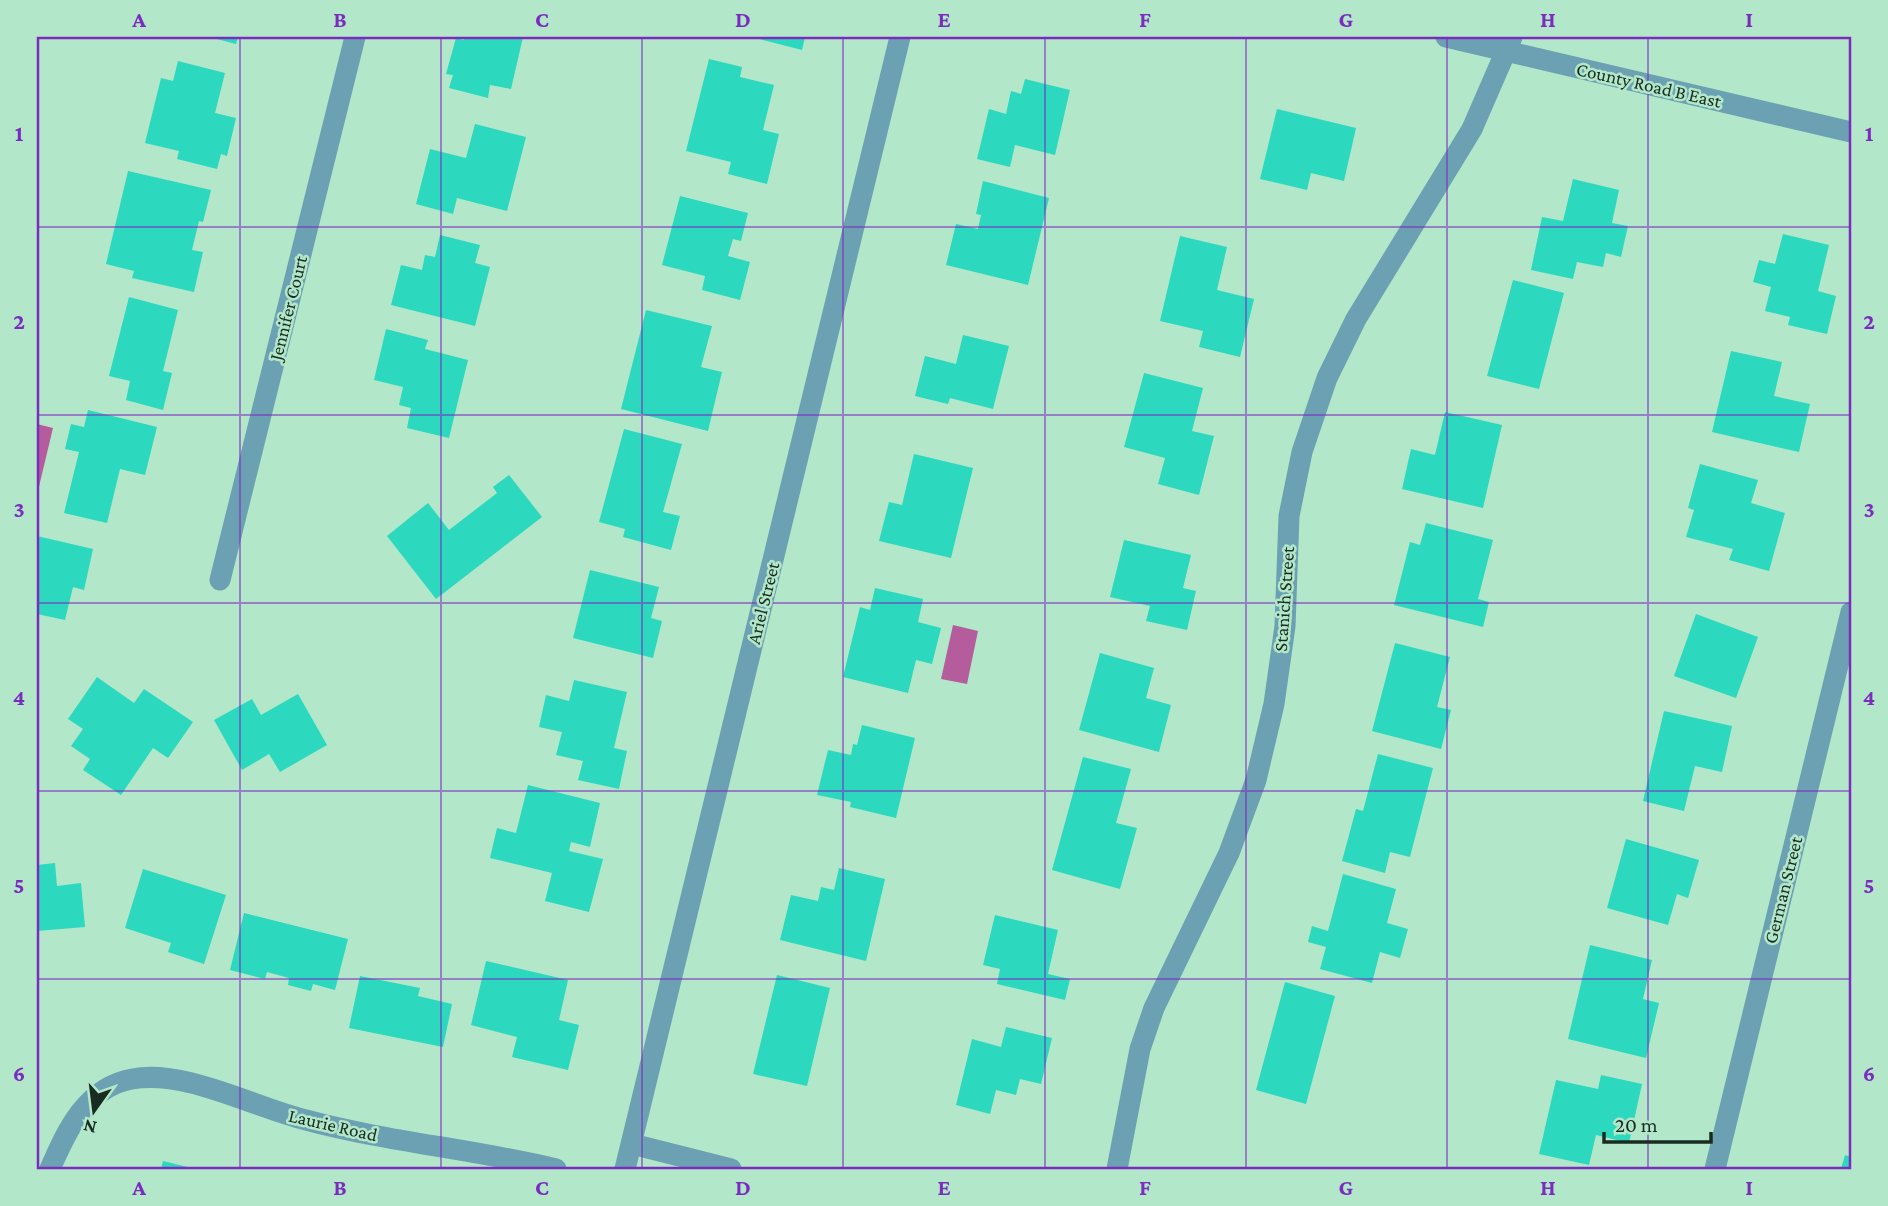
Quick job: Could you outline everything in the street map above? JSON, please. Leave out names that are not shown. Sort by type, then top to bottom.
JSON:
[{"type":"street","name":"Jennifer Court","points":[[220,580],[355,37]]},
{"type":"street","name":"Ariel Street","points":[[625,1169],[900,37]]},
{"type":"street","name":"County Road B East","points":[[1446,37],[1509,44],[1851,132]]},
{"type":"street","name":"Stanich Street","points":[[1117,1169],[1140,1049],[1154,1008],[1229,853],[1256,780],[1274,704],[1285,626],[1289,516],[1302,452],[1327,378],[1356,319],[1472,129],[1509,44]]},
{"type":"street","name":"German Street","points":[[1715,1169],[1845,661],[1851,612]]},
{"type":"street","name":"Laurie Road","points":[[50,1169],[70,1125],[89,1102],[114,1085],[130,1079],[159,1076],[186,1081],[305,1120],[386,1138],[476,1152],[556,1169]]},
{"type":"street","points":[[632,1144],[732,1169]]},
{"type":"shaded area","points":[[37,424],[53,428],[37,495]]},
{"type":"shaded area","points":[[953,625],[978,631],[967,684],[941,679]]},
{"type":"building","points":[[209,37],[238,37],[236,44]]},
{"type":"building","points":[[464,37],[523,37],[511,89],[490,85],[488,98],[449,88],[453,75],[446,74],[456,38],[464,40]]},
{"type":"building","points":[[751,37],[805,37],[802,50]]},
{"type":"building","points":[[709,59],[742,67],[740,77],[774,85],[763,130],[779,134],[767,184],[728,174],[731,162],[686,151]]},
{"type":"building","points":[[178,61],[225,73],[215,113],[236,118],[227,156],[221,154],[217,169],[177,159],[179,151],[145,143],[161,78],[173,81]]},
{"type":"building","points":[[1025,79],[1070,90],[1055,155],[1015,145],[1010,167],[977,159],[989,109],[1006,114],[1011,91],[1021,94]]},
{"type":"building","points":[[1277,109],[1356,128],[1344,181],[1311,173],[1307,190],[1260,179]]},
{"type":"building","points":[[475,124],[526,137],[507,211],[457,198],[453,214],[416,204],[430,149],[466,158]]},
{"type":"building","points":[[128,171],[211,190],[192,250],[203,252],[194,292],[132,278],[134,271],[106,264]]},
{"type":"building","points":[[1573,179],[1619,190],[1612,223],[1628,226],[1621,257],[1606,253],[1603,267],[1577,262],[1573,279],[1531,270],[1542,217],[1563,221]]},
{"type":"building","points":[[983,181],[1049,198],[1028,285],[946,265],[956,224],[978,229],[981,215],[976,214]]},
{"type":"building","points":[[680,196],[748,213],[741,241],[733,239],[728,256],[750,262],[740,300],[702,290],[705,276],[662,265]]},
{"type":"building","points":[[1783,234],[1829,245],[1818,291],[1836,296],[1827,334],[1788,325],[1790,317],[1765,311],[1771,287],[1753,282],[1759,260],[1775,264]]},
{"type":"building","points":[[440,235],[480,245],[475,263],[490,267],[475,326],[391,305],[401,265],[422,270],[425,255],[435,257]]},
{"type":"building","points":[[1180,236],[1227,247],[1217,290],[1254,299],[1240,357],[1199,347],[1203,331],[1160,321]]},
{"type":"building","points":[[1513,280],[1564,293],[1539,389],[1487,376]]},
{"type":"building","points":[[129,297],[178,310],[163,371],[172,373],[163,410],[126,400],[130,381],[109,376]]},
{"type":"building","points":[[646,310],[712,326],[701,367],[722,372],[708,431],[621,409]]},
{"type":"building","points":[[386,329],[428,340],[425,349],[468,360],[449,438],[407,428],[411,408],[399,405],[403,387],[374,380]]},
{"type":"building","points":[[963,335],[1009,346],[993,409],[950,398],[948,404],[915,396],[925,356],[956,364]]},
{"type":"building","points":[[1731,351],[1782,362],[1774,396],[1810,404],[1799,452],[1712,432]]},
{"type":"building","points":[[1144,373],[1203,388],[1192,431],[1214,436],[1199,495],[1158,484],[1165,458],[1124,447]]},
{"type":"building","points":[[88,410],[157,427],[145,475],[120,469],[107,523],[64,513],[79,452],[65,449],[71,424],[84,427]]},
{"type":"building","points":[[1445,412],[1502,425],[1483,508],[1402,489],[1411,449],[1435,455]]},
{"type":"building","points":[[624,429],[682,444],[663,512],[680,516],[671,550],[623,537],[625,529],[599,522]]},
{"type":"building","points":[[914,454],[973,468],[951,558],[879,541],[889,502],[902,505]]},
{"type":"building","points":[[1700,464],[1758,480],[1751,503],[1785,513],[1769,571],[1729,560],[1733,549],[1686,537],[1694,510],[1688,508]]},
{"type":"building","points":[[509,475],[542,517],[436,599],[387,536],[428,503],[449,530],[497,493],[493,487]]},
{"type":"building","points":[[1426,523],[1493,540],[1478,599],[1489,602],[1483,627],[1394,605],[1410,542],[1420,545]]},
{"type":"building","points":[[37,536],[93,549],[84,590],[73,587],[65,620],[37,614]]},
{"type":"building","points":[[1124,540],[1191,555],[1183,588],[1196,591],[1187,630],[1146,621],[1150,606],[1110,597]]},
{"type":"building","points":[[590,570],[659,587],[651,618],[662,621],[653,658],[573,638]]},
{"type":"building","points":[[875,588],[923,599],[918,622],[941,628],[932,664],[916,660],[908,693],[843,677],[860,607],[870,610]]},
{"type":"building","points":[[1696,614],[1758,637],[1736,698],[1674,676]]},
{"type":"building","points":[[1395,643],[1450,657],[1437,707],[1451,710],[1441,749],[1372,731]]},
{"type":"building","points":[[1100,653],[1154,668],[1146,698],[1171,705],[1159,752],[1079,730]]},
{"type":"building","points":[[97,677],[134,703],[144,689],[193,722],[168,758],[153,748],[121,795],[83,770],[90,759],[71,746],[83,729],[68,719]]},
{"type":"building","points":[[574,680],[627,692],[614,748],[627,751],[619,789],[578,780],[583,761],[556,755],[562,732],[539,727],[546,695],[569,701]]},
{"type":"building","points":[[298,694],[327,745],[280,772],[269,754],[242,770],[214,720],[252,699],[261,715]]},
{"type":"building","points":[[1664,711],[1732,726],[1722,772],[1695,766],[1684,811],[1643,801]]},
{"type":"building","points":[[862,725],[915,738],[896,818],[850,807],[851,802],[817,795],[828,750],[851,755],[853,744],[857,745]]},
{"type":"building","points":[[1378,754],[1433,768],[1410,857],[1390,852],[1385,873],[1342,861],[1356,809],[1363,811]]},
{"type":"building","points":[[1083,757],[1131,769],[1116,823],[1137,828],[1120,889],[1052,870]]},
{"type":"building","points":[[528,785],[600,803],[590,847],[571,842],[569,851],[603,859],[589,912],[545,901],[552,873],[490,858],[497,828],[516,833]]},
{"type":"building","points":[[1626,839],[1699,860],[1688,898],[1677,894],[1668,925],[1607,908]]},
{"type":"building","points":[[55,863],[57,886],[81,883],[85,927],[37,931],[37,865]]},
{"type":"building","points":[[839,868],[885,879],[866,961],[780,940],[791,895],[818,901],[821,887],[834,890]]},
{"type":"building","points":[[143,869],[226,895],[204,964],[168,952],[171,943],[125,928]]},
{"type":"building","points":[[1343,874],[1396,889],[1387,923],[1408,929],[1400,958],[1380,952],[1372,983],[1320,969],[1326,947],[1308,942],[1312,926],[1328,931]]},
{"type":"building","points":[[244,913],[348,939],[335,990],[313,984],[311,991],[288,985],[289,978],[267,972],[265,979],[230,970]]},
{"type":"building","points":[[995,915],[1058,930],[1048,974],[1070,979],[1065,1000],[997,984],[1000,969],[983,965]]},
{"type":"building","points":[[1590,945],[1652,960],[1643,999],[1659,1003],[1646,1058],[1568,1039]]},
{"type":"building","points":[[486,961],[568,980],[559,1020],[579,1025],[568,1070],[512,1057],[517,1037],[471,1025]]},
{"type":"building","points":[[777,975],[830,988],[807,1086],[753,1074]]},
{"type":"building","points":[[360,976],[420,988],[418,996],[452,1004],[443,1047],[349,1028]]},
{"type":"building","points":[[1285,982],[1335,996],[1306,1104],[1256,1090]]},
{"type":"building","points":[[1006,1027],[1052,1038],[1041,1084],[1020,1079],[1016,1095],[996,1090],[990,1114],[956,1105],[972,1039],[1001,1047]]},
{"type":"building","points":[[1601,1075],[1642,1084],[1629,1143],[1596,1135],[1589,1165],[1539,1154],[1556,1080],[1598,1089]]},
{"type":"building","points":[[1845,1155],[1851,1157],[1851,1169],[1841,1169]]},
{"type":"building","points":[[163,1161],[192,1168],[192,1169],[161,1169]]}]
